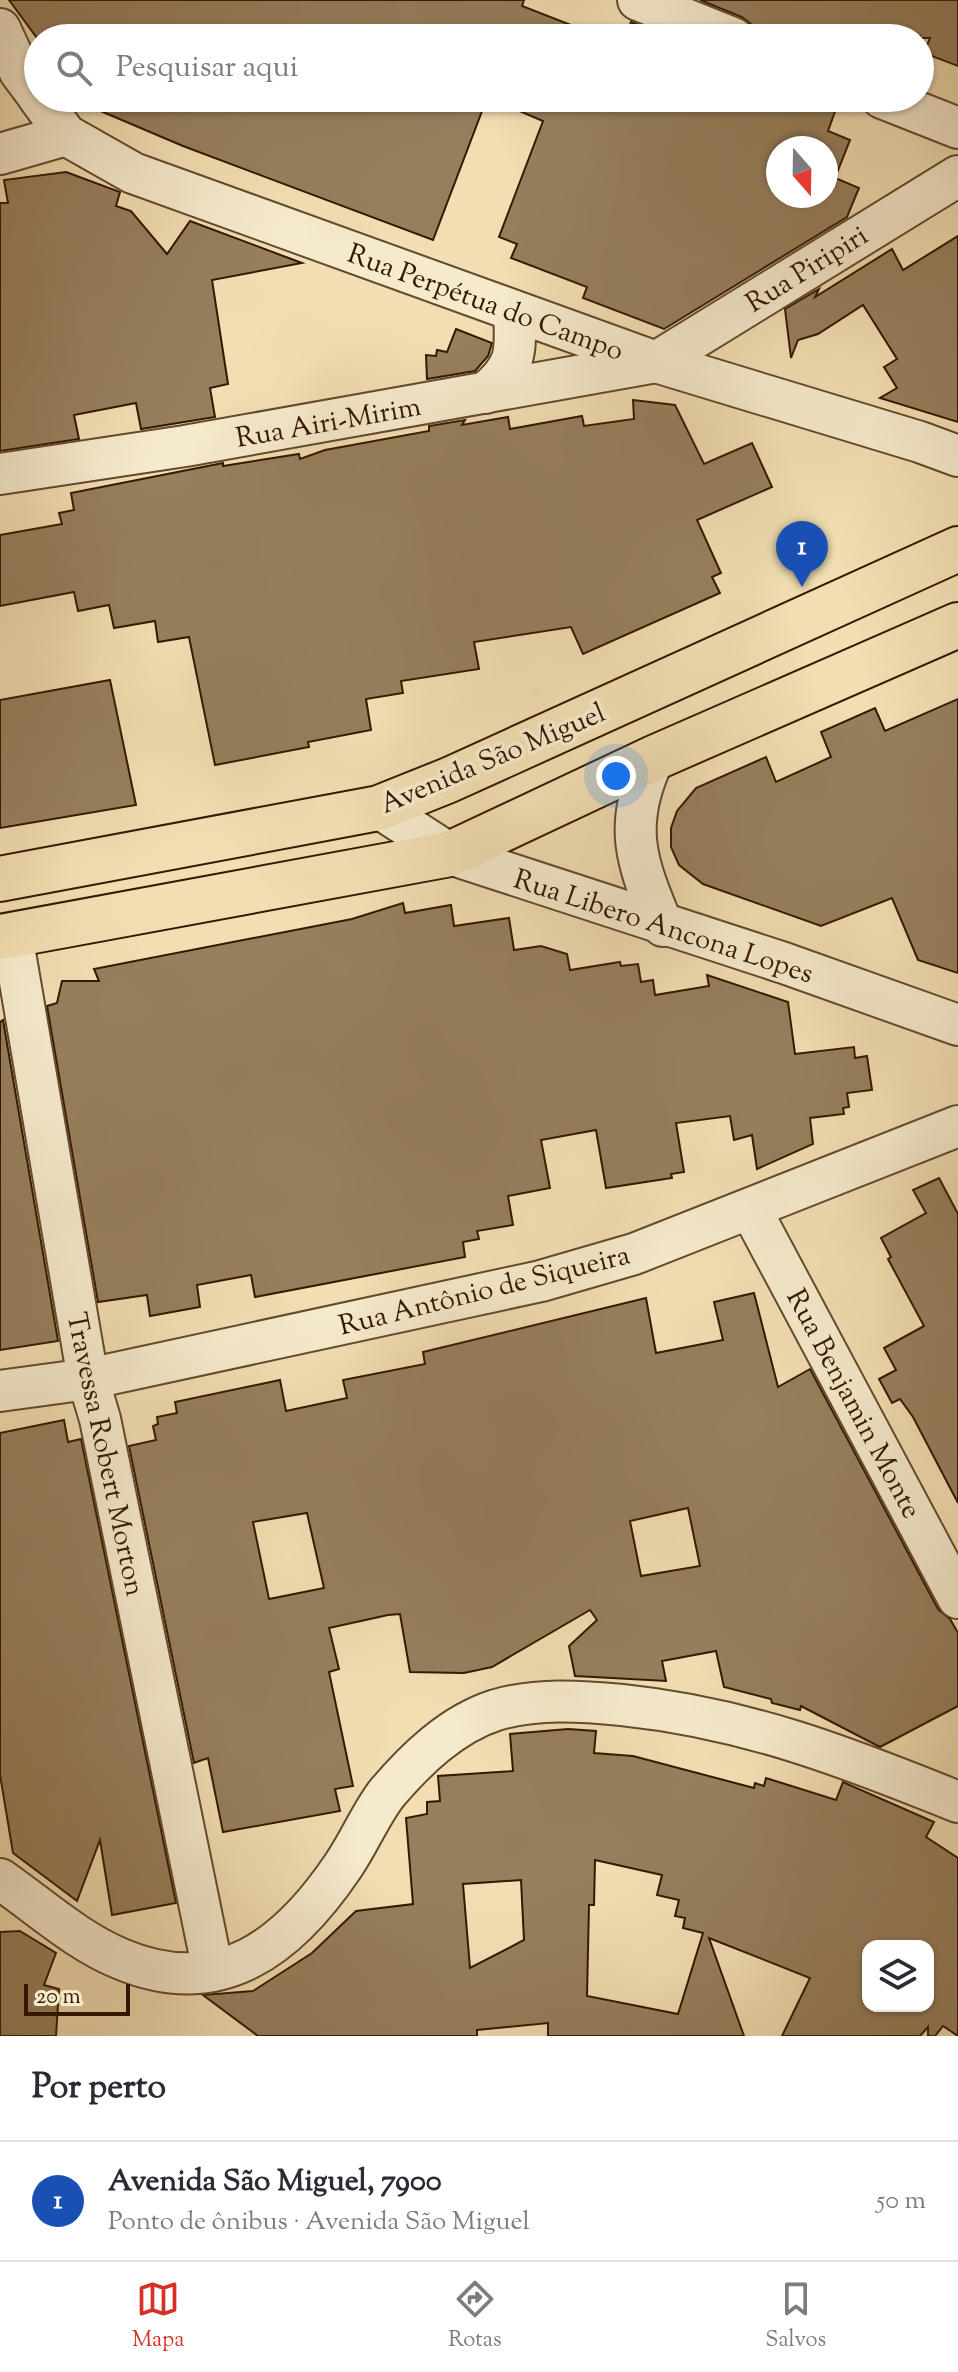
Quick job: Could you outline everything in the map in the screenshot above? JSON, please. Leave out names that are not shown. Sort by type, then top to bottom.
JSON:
[{"type":"main road","name":"Avenida São Miguel","points":[[0,879],[379,808],[449,780],[958,549]]},
{"type":"main road","points":[[6,936],[450,854],[654,758],[958,625]]},
{"type":"street","points":[[638,0],[698,24]]},
{"type":"street","name":"Rua Perpétua do Campo","points":[[0,29],[24,77]]},
{"type":"street","name":"Rua Perpétua do Campo","points":[[50,112],[66,135],[133,173],[656,362],[958,456]]},
{"type":"street","points":[[917,112],[958,128]]},
{"type":"street","points":[[0,154],[66,135]]},
{"type":"street","name":"Rua Piripiri","points":[[656,362],[958,176]]},
{"type":"street","points":[[485,393],[505,377],[516,352],[514,311]]},
{"type":"street","name":"Rua Airi-Mirim","points":[[0,474],[185,446],[656,362]]},
{"type":"street","points":[[654,758],[640,787],[636,828],[638,866],[663,926]]},
{"type":"street","name":"Rua Libero Ancona Lopes","points":[[379,808],[450,854],[784,963],[958,1025]]},
{"type":"street","name":"Travessa Robert Morton","points":[[6,936],[88,1379],[100,1419],[213,1971]]},
{"type":"street","name":"Rua Antônio de Siqueira","points":[[0,1391],[88,1379],[541,1281],[634,1254],[958,1126]]},
{"type":"street","name":"Rua Benjamin Monte","points":[[751,1210],[958,1598]]},
{"type":"street","points":[[0,1879],[89,1942],[120,1959],[147,1968],[182,1973],[213,1971],[261,1954],[282,1940],[343,1867],[385,1796],[433,1743],[496,1710],[569,1700],[650,1708],[786,1736],[958,1802]]},
{"type":"building","points":[[9,0],[524,0],[522,6],[568,24],[27,24]]},
{"type":"building","points":[[700,0],[958,0],[958,66],[934,57],[934,24],[751,24],[742,17]]},
{"type":"building","points":[[103,112],[482,112],[433,240],[183,146]]},
{"type":"building","points":[[522,112],[835,112],[828,131],[850,140],[838,170],[838,136],[766,136],[766,208],[838,208],[838,179],[859,188],[847,217],[664,329],[583,298],[587,287],[511,258],[517,244],[499,237],[543,121]]},
{"type":"building","points":[[66,172],[120,192],[116,206],[131,211],[167,254],[190,221],[302,263],[212,280],[228,384],[210,388],[215,417],[141,429],[136,403],[74,415],[79,439],[0,451],[0,203],[8,203],[4,180]]},
{"type":"building","points":[[958,236],[958,422],[880,398],[897,388],[884,367],[897,359],[863,305],[818,334],[798,340],[791,358],[785,309],[819,289],[815,297],[892,249],[903,270]]},
{"type":"building","points":[[456,329],[492,343],[488,356],[475,371],[427,379],[426,355],[436,356],[437,350],[447,352]]},
{"type":"building","points":[[633,400],[675,405],[704,464],[752,443],[772,487],[697,520],[721,573],[712,577],[720,593],[583,654],[571,627],[474,642],[479,669],[401,681],[403,693],[366,699],[371,730],[308,742],[309,747],[215,765],[189,637],[158,642],[155,621],[114,628],[109,605],[78,611],[74,592],[0,606],[0,535],[62,524],[59,513],[74,510],[71,493],[223,463],[223,466],[299,454],[300,459],[325,450],[429,431],[429,426],[465,420],[462,425],[508,417],[510,429],[582,416],[584,426],[634,419]]},
{"type":"building","points":[[110,680],[136,805],[0,828],[0,700]]},
{"type":"building","points":[[958,699],[958,973],[918,960],[892,898],[821,926],[703,884],[679,865],[671,847],[671,828],[677,811],[696,788],[766,757],[776,782],[831,757],[821,732],[875,708],[885,731]]},
{"type":"building","points":[[403,903],[405,913],[451,905],[454,926],[509,918],[514,950],[541,946],[567,954],[570,970],[620,962],[621,966],[638,964],[641,982],[653,980],[655,995],[709,986],[707,975],[788,1002],[795,1054],[854,1047],[855,1058],[867,1056],[872,1090],[847,1093],[849,1107],[843,1108],[844,1114],[810,1118],[813,1144],[757,1169],[752,1135],[734,1140],[730,1116],[676,1123],[684,1172],[671,1174],[672,1178],[606,1188],[596,1130],[541,1140],[550,1188],[508,1196],[513,1225],[477,1231],[479,1239],[463,1242],[465,1257],[255,1297],[251,1275],[197,1285],[200,1307],[150,1316],[147,1295],[98,1302],[47,1006],[57,1003],[62,981],[99,981],[94,969],[352,919]]},
{"type":"building","points":[[3,1020],[58,1341],[0,1350],[0,1022]]},
{"type":"building","points":[[939,1178],[958,1214],[958,1503],[913,1417],[900,1399],[892,1403],[879,1379],[896,1370],[884,1348],[924,1326],[888,1259],[891,1257],[881,1238],[926,1213],[913,1190]]},
{"type":"building","points":[[754,1293],[778,1387],[810,1369],[938,1609],[950,1619],[958,1633],[958,1706],[880,1747],[801,1706],[800,1710],[724,1687],[716,1651],[662,1661],[666,1681],[575,1676],[569,1646],[597,1620],[590,1610],[492,1667],[464,1673],[410,1672],[400,1614],[388,1615],[329,1628],[339,1669],[329,1672],[353,1786],[335,1789],[340,1811],[223,1832],[208,1758],[194,1763],[129,1446],[156,1440],[153,1426],[158,1424],[157,1417],[177,1413],[175,1402],[280,1380],[286,1411],[347,1398],[343,1380],[425,1364],[423,1352],[646,1298],[656,1353],[723,1340],[714,1302]],"holes":[[[688,1508],[700,1566],[641,1576],[630,1521]],[[307,1513],[324,1588],[269,1599],[253,1522]]]},
{"type":"building","points":[[64,1420],[68,1442],[81,1439],[176,1903],[112,1915],[100,1840],[77,1901],[13,1853],[0,1775],[0,1433]]},
{"type":"building","points":[[568,1729],[596,1731],[594,1753],[633,1756],[754,1788],[755,1783],[764,1786],[766,1778],[836,1800],[843,1782],[934,1822],[926,1837],[958,1858],[958,2036],[943,2026],[935,2036],[928,2036],[928,2027],[920,2036],[782,2036],[810,1978],[709,1938],[744,2036],[548,2036],[548,2023],[477,2030],[477,2036],[258,2036],[203,1995],[253,1991],[312,1953],[356,1911],[413,1904],[406,1818],[427,1814],[427,1802],[440,1801],[438,1776],[513,1771],[510,1734]],"holes":[[[595,1860],[662,1875],[657,1895],[679,1900],[675,1916],[685,1918],[683,1928],[703,1933],[678,2014],[587,1996],[589,1905],[594,1905]],[[521,1880],[524,1940],[470,1968],[463,1884]]]},
{"type":"building","points":[[20,1931],[56,1953],[44,1985],[59,1989],[56,2036],[0,2036],[0,1932]]},
{"type":"place","name":"Avenida São Miguel, 7900","points":[[802,587]]}]
